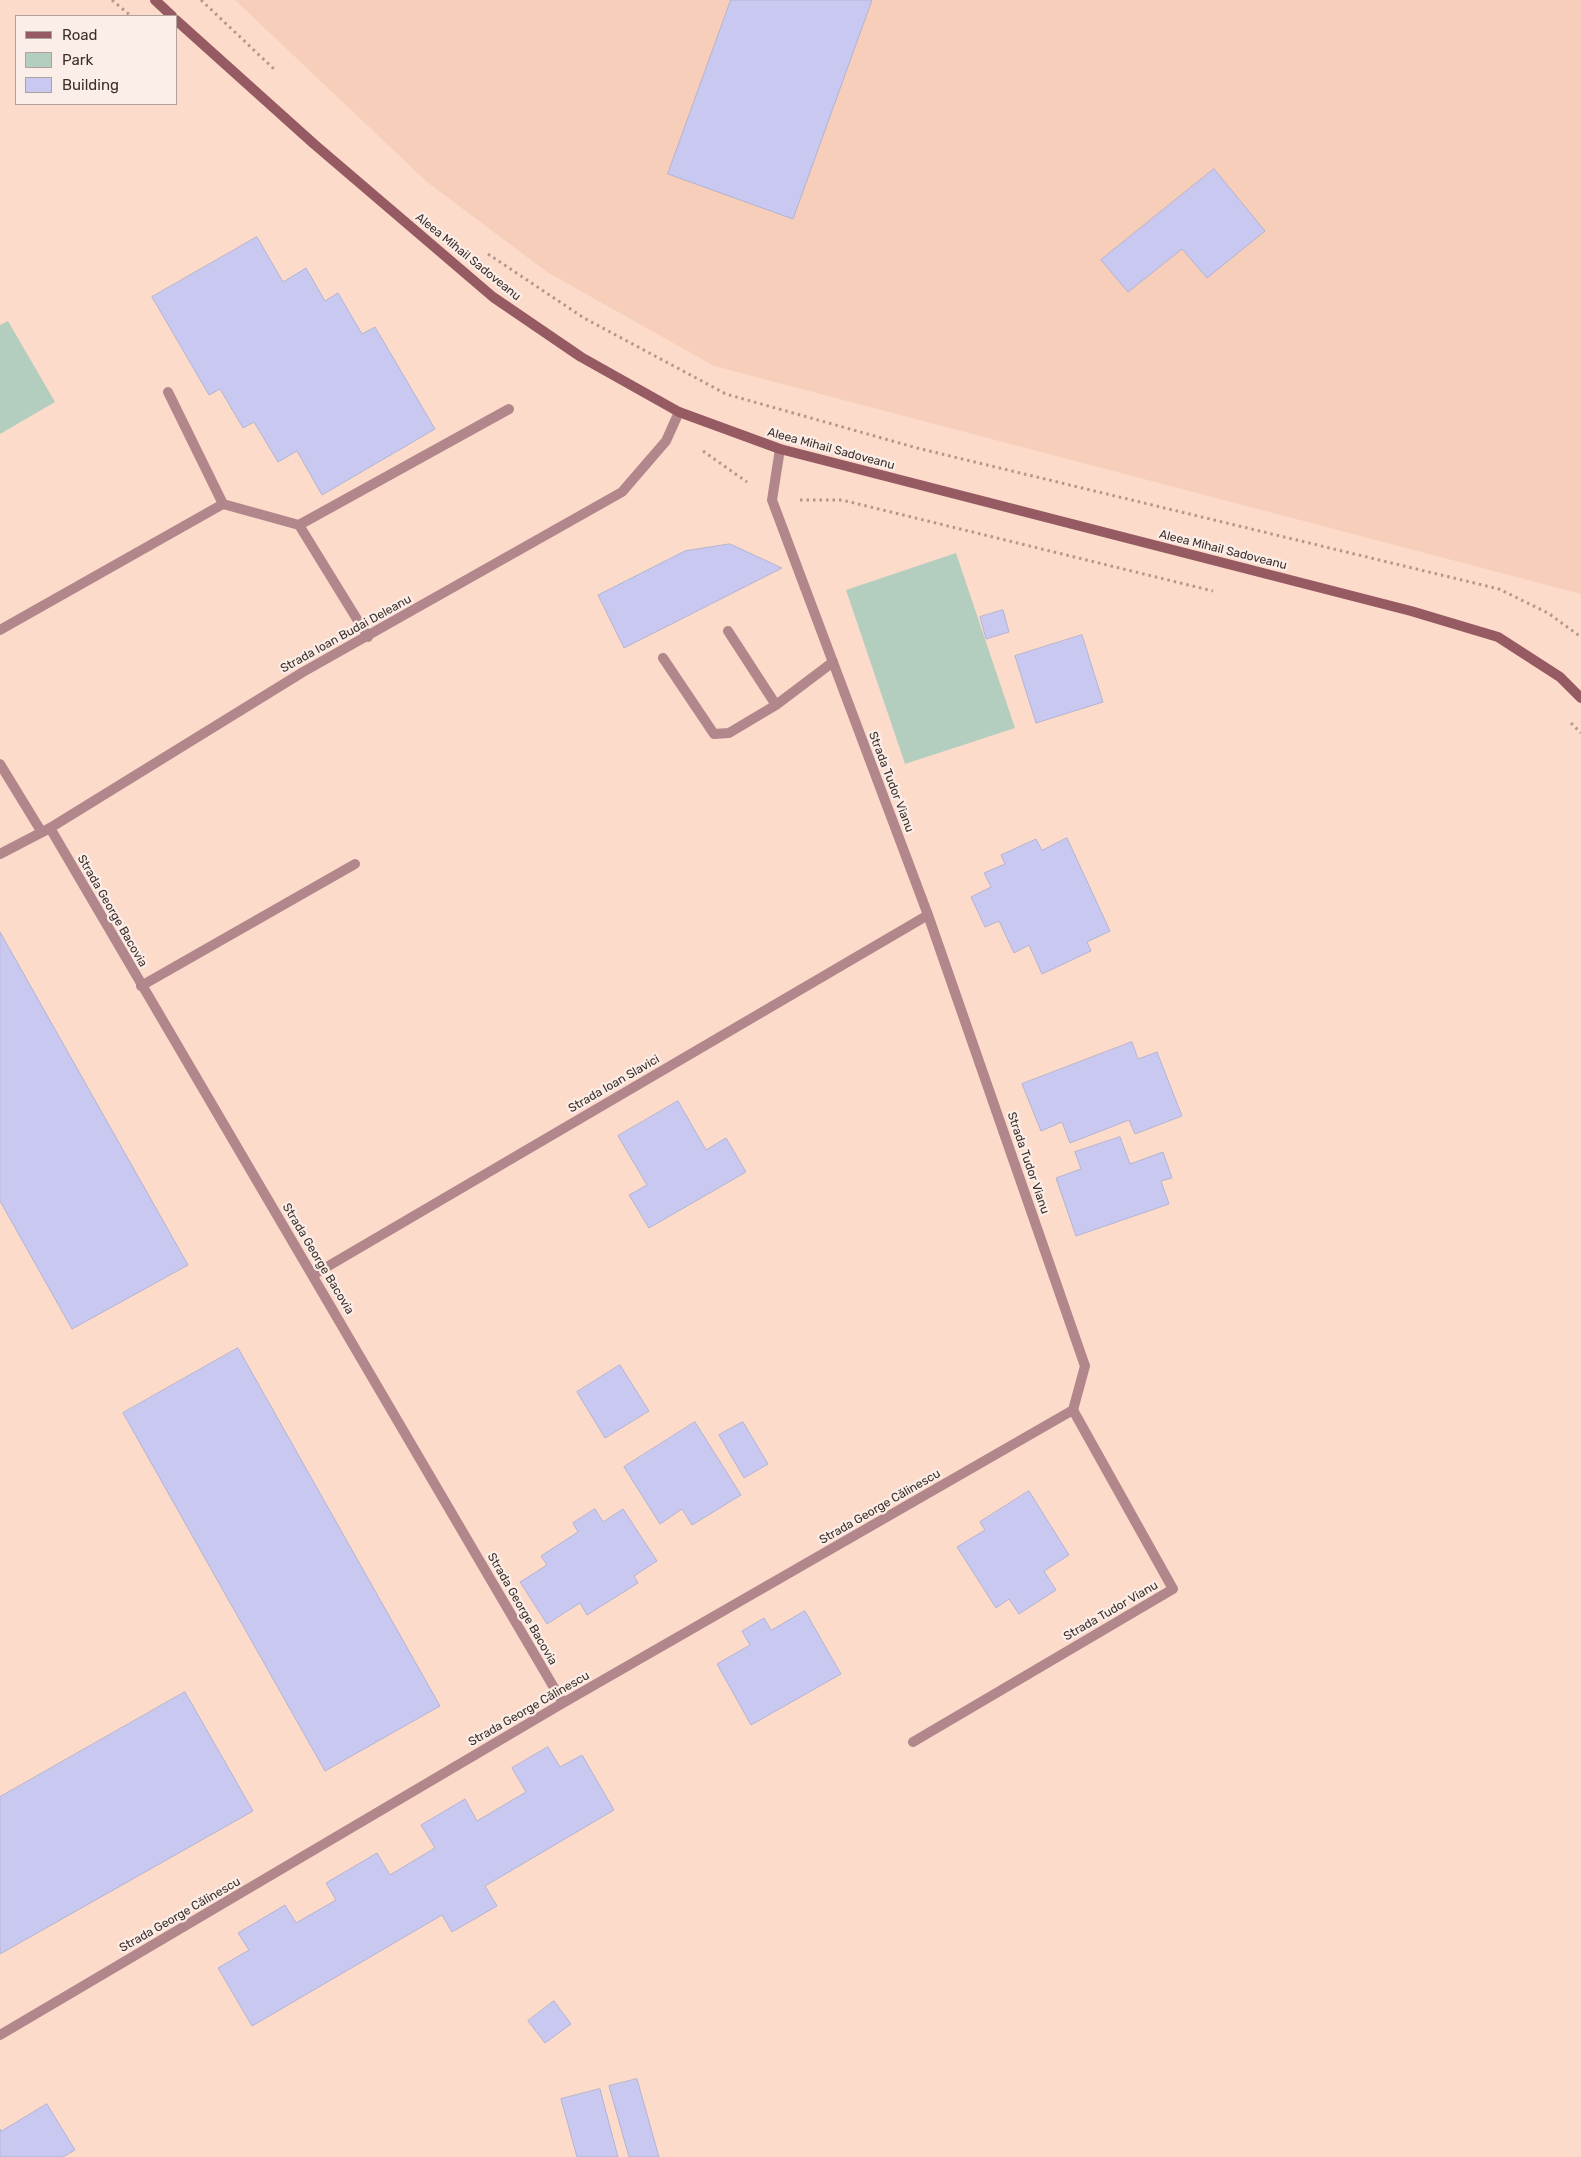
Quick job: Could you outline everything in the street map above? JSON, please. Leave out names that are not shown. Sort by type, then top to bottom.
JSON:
[{"type":"main road","points":[[154,0],[171,15]]},
{"type":"main road","name":"Aleea Mihail Sadoveanu","points":[[178,22],[314,144],[493,297],[581,357],[679,412],[780,450],[1411,611],[1498,637],[1560,677],[1581,698]]},
{"type":"street","points":[[168,392],[223,504]]},
{"type":"street","points":[[299,525],[509,409]]},
{"type":"street","name":"Strada Ioan Budai Deleanu","points":[[0,854],[45,829],[303,672],[622,492],[666,440],[679,412]]},
{"type":"street","name":"Strada Tudor Vianu","points":[[780,450],[772,500],[928,915],[1085,1366],[1074,1410],[1173,1590],[914,1742]]},
{"type":"street","points":[[0,630],[223,504],[299,525],[368,636]]},
{"type":"street","points":[[728,632],[776,705]]},
{"type":"street","points":[[663,658],[714,734],[729,733],[776,705],[833,662]]},
{"type":"street","name":"Strada George Bacovia","points":[[0,764],[45,829],[141,986],[313,1275],[563,1704]]},
{"type":"street","points":[[141,986],[355,864]]},
{"type":"street","name":"Strada Ioan Slavici","points":[[313,1275],[928,915]]},
{"type":"street","name":"Strada George Călinescu","points":[[0,2035],[563,1704],[1074,1410]]},
{"type":"path","points":[[112,0],[130,15]]},
{"type":"path","points":[[201,0],[278,72]]},
{"type":"path","points":[[481,249],[584,318],[726,394],[917,448],[1499,589],[1548,612],[1581,637]]},
{"type":"shaded area","points":[[235,0],[1581,0],[1581,594],[714,366],[547,272],[427,182]]},
{"type":"green space","points":[[8,321],[55,402],[0,434],[0,325]]},
{"type":"green space","points":[[956,553],[1015,728],[905,764],[846,590]]},
{"type":"building","points":[[731,0],[872,0],[793,219],[668,174]]},
{"type":"building","points":[[1214,169],[1265,231],[1207,278],[1182,249],[1128,292],[1101,260]]},
{"type":"building","points":[[257,237],[283,282],[306,268],[325,301],[338,293],[362,334],[375,327],[435,429],[322,495],[297,451],[278,462],[254,422],[243,428],[220,389],[209,395],[152,297]]},
{"type":"building","points":[[730,544],[782,568],[624,648],[598,595],[685,551]]},
{"type":"building","points":[[1003,610],[1009,632],[986,639],[980,617]]},
{"type":"building","points":[[1082,635],[1103,702],[1036,723],[1015,656]]},
{"type":"building","points":[[1067,838],[1110,931],[1087,942],[1091,951],[1042,974],[1029,945],[1014,953],[999,921],[985,927],[971,897],[991,887],[984,873],[1005,864],[1001,855],[1036,839],[1042,850]]},
{"type":"building","points":[[0,932],[188,1265],[72,1329],[0,1201]]},
{"type":"building","points":[[1132,1042],[1138,1059],[1157,1052],[1182,1116],[1135,1134],[1129,1120],[1070,1143],[1062,1122],[1041,1131],[1022,1084]]},
{"type":"building","points":[[678,1101],[706,1150],[726,1138],[746,1172],[649,1228],[629,1195],[647,1185],[618,1136]]},
{"type":"building","points":[[1120,1137],[1130,1164],[1163,1152],[1172,1178],[1161,1181],[1169,1204],[1076,1236],[1056,1178],[1081,1169],[1075,1152]]},
{"type":"building","points":[[238,1348],[440,1706],[325,1771],[123,1413]]},
{"type":"building","points":[[620,1365],[649,1411],[605,1438],[577,1392]]},
{"type":"building","points":[[695,1422],[741,1495],[692,1525],[682,1509],[660,1524],[624,1467]]},
{"type":"building","points":[[743,1422],[768,1464],[744,1478],[719,1435]]},
{"type":"building","points":[[1029,1491],[1069,1555],[1044,1571],[1056,1590],[1019,1614],[1009,1599],[996,1608],[957,1547],[985,1530],[980,1522]]},
{"type":"building","points":[[595,1509],[603,1522],[623,1509],[657,1561],[634,1576],[638,1583],[587,1615],[580,1603],[547,1624],[520,1582],[547,1565],[541,1556],[578,1532],[573,1523]]},
{"type":"building","points":[[805,1611],[841,1674],[751,1725],[717,1664],[750,1645],[742,1631],[764,1618],[771,1630]]},
{"type":"building","points":[[185,1692],[253,1811],[0,1954],[0,1797]]},
{"type":"building","points":[[548,1747],[560,1767],[582,1755],[614,1810],[485,1886],[497,1906],[452,1932],[442,1915],[252,2026],[218,1968],[249,1950],[238,1933],[285,1905],[296,1923],[336,1900],[326,1883],[377,1853],[390,1875],[435,1848],[421,1825],[465,1799],[477,1821],[526,1792],[512,1768]]},
{"type":"building","points":[[554,2001],[571,2024],[545,2043],[528,2021]]},
{"type":"building","points":[[637,2079],[659,2157],[629,2157],[609,2086]]},
{"type":"building","points":[[600,2089],[618,2157],[577,2157],[561,2099]]},
{"type":"building","points":[[47,2104],[75,2150],[63,2157],[0,2157],[0,2129],[1,2131]]}]
